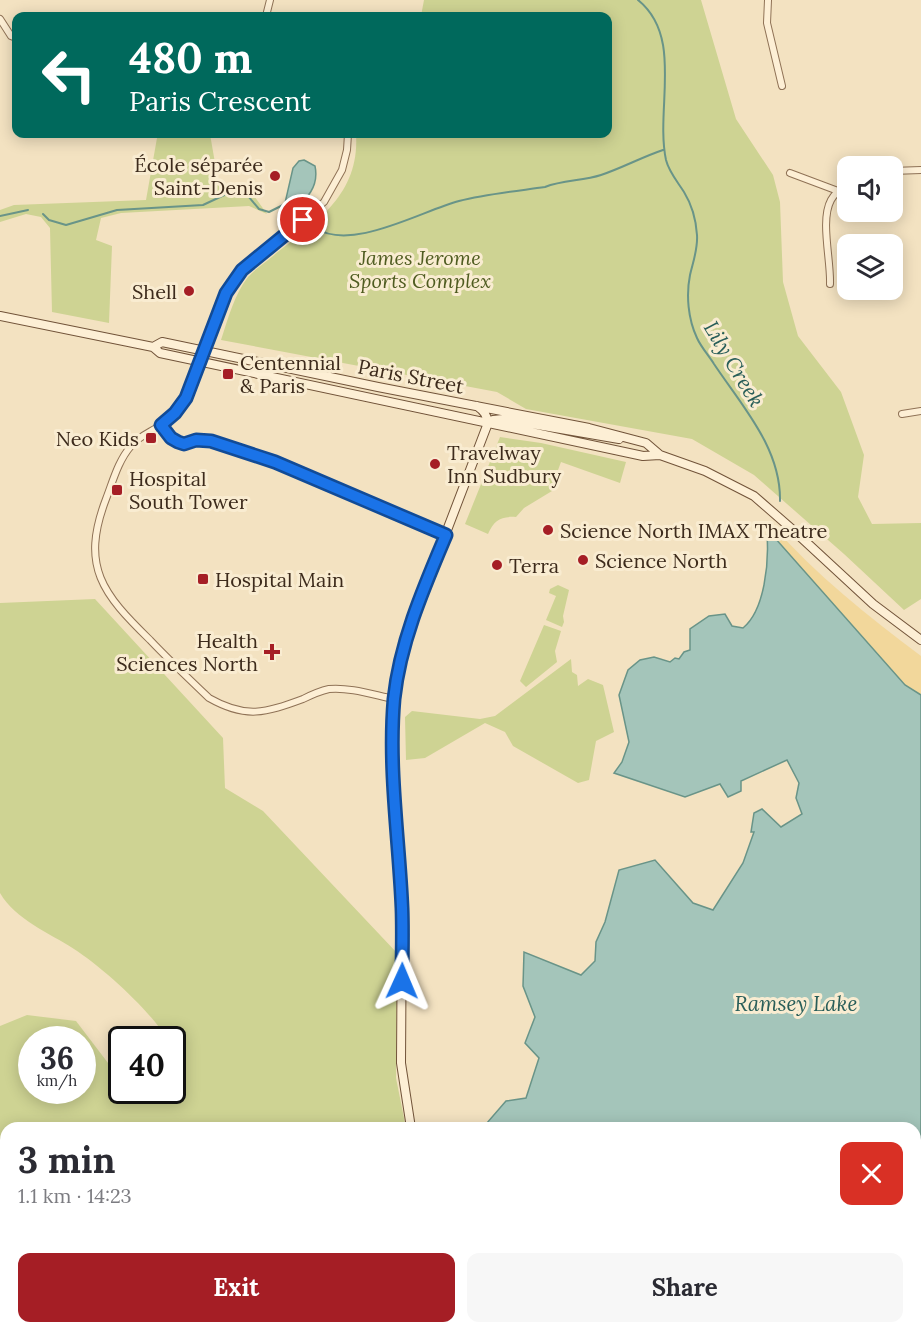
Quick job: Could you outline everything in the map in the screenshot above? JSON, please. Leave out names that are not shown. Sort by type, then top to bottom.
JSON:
[{"type":"main road","name":"Paris Street","points":[[0,316],[153,347],[160,353],[643,456],[660,455]]},
{"type":"main road","name":"Paris Street","points":[[153,347],[162,342],[609,432],[646,443],[660,455],[705,471],[754,496],[873,604],[921,640]]},
{"type":"main road","points":[[410,1122],[401,1063],[402,908],[392,771],[394,699],[399,668],[410,627],[488,423],[484,411],[476,405]]},
{"type":"main road","points":[[488,423],[503,419],[646,443]]},
{"type":"street","points":[[768,0],[767,23],[782,86]]},
{"type":"street","points":[[0,19],[12,36]]},
{"type":"street","points":[[348,138],[342,170],[324,202],[242,270],[226,293],[186,398],[175,413],[132,444],[125,454],[117,469],[96,530],[95,557],[107,593],[120,611],[209,698],[231,709],[247,713],[260,712],[329,689],[348,690],[394,699]]},
{"type":"street","points":[[903,171],[921,171]]},
{"type":"street","points":[[790,173],[837,191]]},
{"type":"street","points":[[830,284],[826,216],[831,200],[837,192]]},
{"type":"street","points":[[902,414],[921,411]]},
{"type":"street","points":[[161,425],[171,438],[178,442],[184,444],[196,440],[211,441],[279,463],[446,535]]},
{"type":"green space","name":"James Jerome Sports Complex","points":[[424,0],[701,0],[736,119],[773,175],[780,202],[783,282],[798,336],[841,392],[864,455],[858,497],[872,524],[921,523],[921,599],[904,610],[754,475],[692,439],[526,409],[497,392],[221,340],[235,299],[248,277],[319,219],[343,190],[351,174],[356,138],[612,138],[612,12],[422,12]]},
{"type":"green space","points":[[157,138],[211,138],[220,192],[235,188],[250,190],[267,214],[249,206],[121,213],[101,218],[96,240],[112,246],[109,323],[52,312],[50,228],[41,217],[26,214],[0,222],[0,210],[14,205],[146,200]]},
{"type":"green space","points":[[500,437],[541,443],[626,462],[620,483],[561,462],[552,491],[524,508],[516,517],[499,520],[488,534],[465,524]]},
{"type":"green space","points":[[558,585],[569,590],[562,627],[546,620],[556,596],[549,593],[550,589]]},
{"type":"green space","points":[[95,599],[223,738],[225,788],[263,811],[397,953],[396,1078],[405,1122],[0,1122],[0,1026],[27,1015],[76,1021],[80,1026],[18,1026],[18,1104],[96,1104],[96,1047],[108,1063],[108,1104],[186,1104],[186,1026],[158,1026],[112,978],[74,949],[33,925],[0,893],[0,603]]},
{"type":"green space","points":[[544,625],[561,631],[555,651],[557,662],[526,687],[520,681]]},
{"type":"green space","points":[[571,659],[572,672],[577,675],[578,686],[588,679],[603,685],[614,732],[596,741],[589,780],[578,783],[513,746],[505,732],[485,723],[425,758],[406,760],[405,717],[412,711],[480,719],[495,716]]},
{"type":"sand","points":[[772,525],[806,561],[843,594],[921,656],[921,695],[905,685],[770,532]]},
{"type":"water","points":[[304,160],[315,166],[314,186],[302,202],[289,209],[285,203],[293,168],[299,161]]},
{"type":"water","name":"Ramsey Lake","points":[[767,535],[771,535],[905,685],[921,695],[921,1122],[488,1122],[506,1101],[526,1098],[539,1058],[525,1043],[535,1017],[523,986],[524,952],[581,975],[595,961],[596,942],[605,922],[619,870],[655,860],[693,903],[713,910],[743,863],[754,832],[751,832],[754,813],[762,809],[781,827],[802,814],[796,798],[799,783],[787,760],[741,781],[741,791],[728,797],[720,784],[685,797],[614,773],[622,762],[629,742],[619,695],[628,670],[640,660],[654,657],[670,662],[675,658],[679,659],[684,652],[690,650],[690,629],[709,616],[725,614],[732,626],[743,628],[756,610],[761,598],[767,558]]},
{"type":"waterway","name":"Lily Creek","points":[[638,0],[652,15],[660,33],[664,53],[663,118],[666,160],[689,202],[696,223],[697,245],[688,291],[692,323],[701,345],[758,428],[767,445],[779,482],[780,501]]},
{"type":"waterway","points":[[315,228],[330,234],[367,233],[459,201],[594,177],[663,150]]},
{"type":"waterway","points":[[43,214],[49,220],[66,225],[117,210],[203,205],[235,190],[243,190],[259,209],[269,212],[285,204]]},
{"type":"waterway","points":[[0,216],[28,210]]},
{"type":"place","name":"École séparée Saint-Denis","points":[[275,176]]},
{"type":"place","name":"Shell","points":[[189,291]]},
{"type":"place","name":"Centennial & Paris","points":[[228,374]]},
{"type":"place","name":"Neo Kids","points":[[151,438]]},
{"type":"place","name":"Travelway Inn Sudbury","points":[[435,464]]},
{"type":"place","name":"Hospital South Tower","points":[[117,490]]},
{"type":"place","name":"Science North IMAX Theatre","points":[[548,530]]},
{"type":"place","name":"Science North","points":[[583,560]]},
{"type":"place","name":"Terra","points":[[497,565]]},
{"type":"place","name":"Hospital Main","points":[[203,579]]},
{"type":"place","name":"Health Sciences North","points":[[272,652]]},
{"type":"route","points":[[303,220],[242,270],[226,293],[186,398],[175,413],[161,425],[171,438],[178,442],[184,444],[203,439],[287,466],[446,535],[410,627],[399,668],[394,699],[392,771],[402,908],[402,981]]}]
